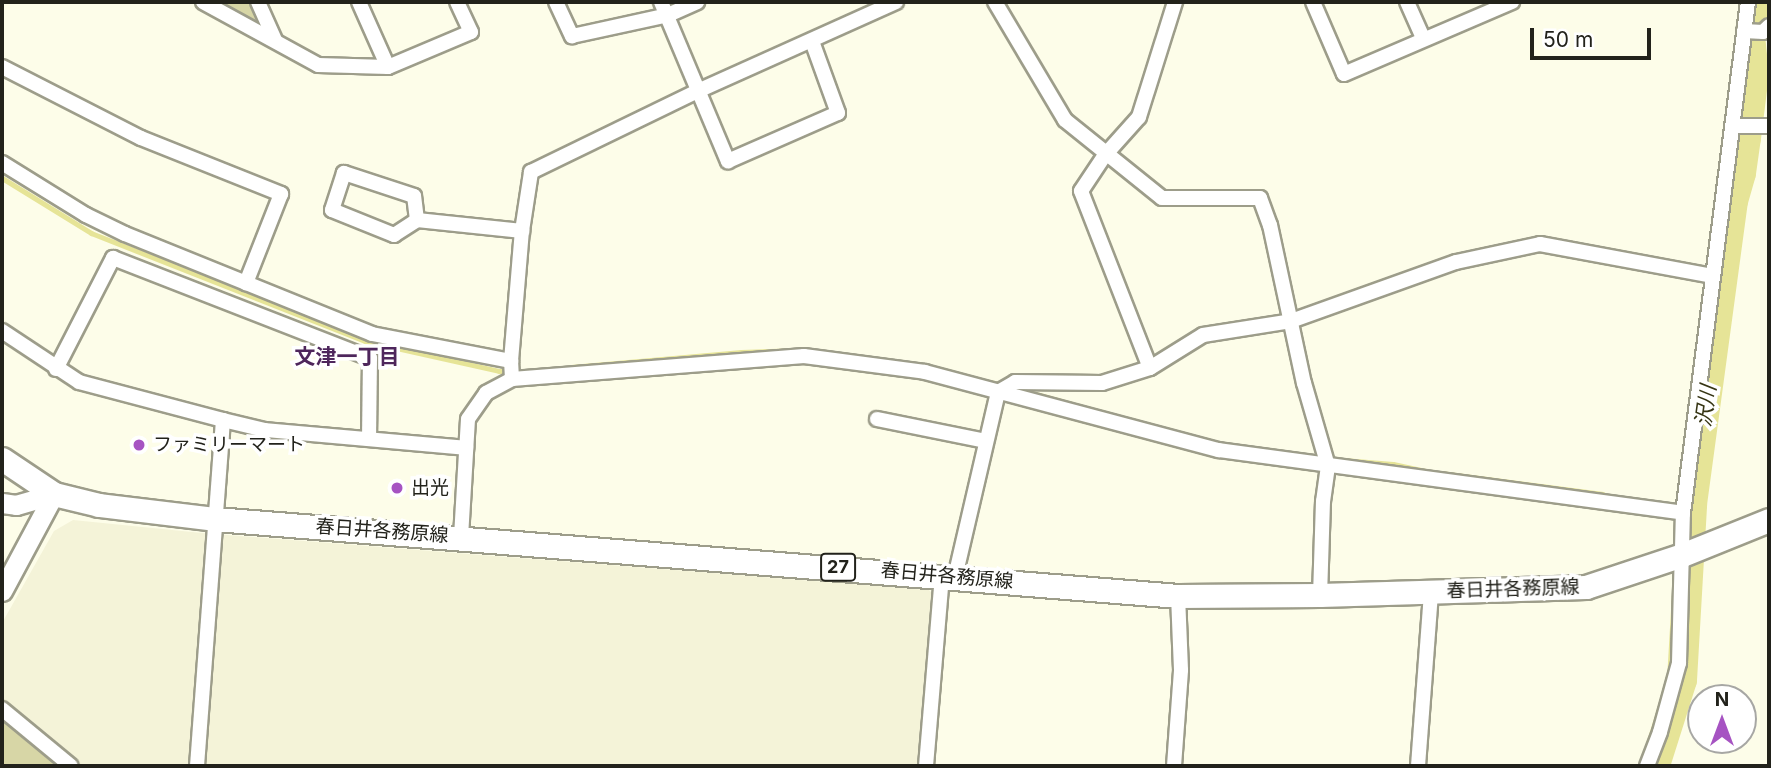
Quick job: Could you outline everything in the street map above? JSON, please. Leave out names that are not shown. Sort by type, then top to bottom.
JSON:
[{"type":"main road","name":"春日井各務原線","points":[[2,459],[54,494],[99,505],[215,519],[1178,596],[1431,593],[1586,587],[1690,552],[1769,520]]},
{"type":"street","points":[[203,2],[318,65],[388,67],[471,32],[457,2]]},
{"type":"street","points":[[258,2],[275,40]]},
{"type":"street","points":[[359,2],[388,67]]},
{"type":"street","points":[[556,2],[572,36],[665,8],[697,2]]},
{"type":"street","points":[[512,380],[511,361],[522,231],[531,172],[700,90],[896,2]]},
{"type":"street","points":[[1150,368],[1081,191],[1105,155],[1139,117],[1175,2]]},
{"type":"street","points":[[1313,2],[1345,74],[1423,38],[1513,2]]},
{"type":"street","points":[[1407,2],[1423,38]]},
{"type":"street","points":[[1647,766],[1660,732],[1679,663],[1690,552],[1683,513],[1748,2]]},
{"type":"street","points":[[997,3],[1065,120],[1105,155],[1162,198],[1260,198],[1270,225],[1304,383],[1328,466],[1323,501],[1320,595]]},
{"type":"street","points":[[665,8],[728,162],[838,113],[812,41]]},
{"type":"street","points":[[1744,32],[1763,32],[1769,26]]},
{"type":"street","points":[[2,67],[141,138],[281,194],[246,283]]},
{"type":"street","points":[[1734,126],[1769,126]]},
{"type":"street","points":[[2,163],[86,215],[125,234],[372,334],[511,361]]},
{"type":"street","points":[[417,219],[414,196],[344,173],[332,209],[394,235],[417,219],[522,231]]},
{"type":"street","points":[[926,766],[949,576],[998,392],[1015,383],[1102,383],[1150,368],[1203,335],[1291,321],[1456,262],[1540,244],[1712,276]]},
{"type":"street","points":[[55,369],[113,258],[370,358],[369,439]]},
{"type":"street","points":[[2,331],[55,369],[79,382],[223,420],[265,430],[466,448]]},
{"type":"street","points":[[461,537],[468,419],[486,393],[512,380],[804,356],[925,372],[1219,450],[1683,513]]},
{"type":"street","points":[[877,419],[986,441]]},
{"type":"street","points":[[197,766],[223,420]]},
{"type":"street","points":[[2,503],[16,505],[54,494]]},
{"type":"street","points":[[2,591],[54,494]]},
{"type":"street","points":[[1418,766],[1431,593]]},
{"type":"street","points":[[1174,766],[1181,670],[1178,596]]},
{"type":"street","points":[[2,709],[71,766]]},
{"type":"shaded area","points":[[73,520],[202,533],[929,590],[934,596],[920,766],[82,766],[2,700],[2,623],[54,531]]},
{"type":"green space","points":[[217,2],[250,2],[260,24]]},
{"type":"green space","points":[[2,702],[80,766],[4,766]]},
{"type":"waterway","name":"沢川","points":[[1759,23],[1769,12]]},
{"type":"waterway","name":"沢川","points":[[1656,762],[1682,680],[1692,504],[1733,201],[1741,173],[1746,138],[1754,74],[1751,44]]},
{"type":"waterway","points":[[2,178],[91,233],[365,341],[499,371],[529,371]]},
{"type":"waterway","points":[[571,367],[741,352],[802,350]]},
{"type":"waterway","points":[[984,381],[1005,385]]},
{"type":"waterway","points":[[1014,388],[1072,404]]},
{"type":"waterway","points":[[1331,459],[1393,464],[1425,471]]},
{"type":"waterway","points":[[1441,473],[1603,494]]},
{"type":"place","name":"ファミリーマート","points":[[139,445]]},
{"type":"place","name":"出光","points":[[397,488]]},
{"type":"district","name":"文津一丁目","points":[[347,357]]}]
